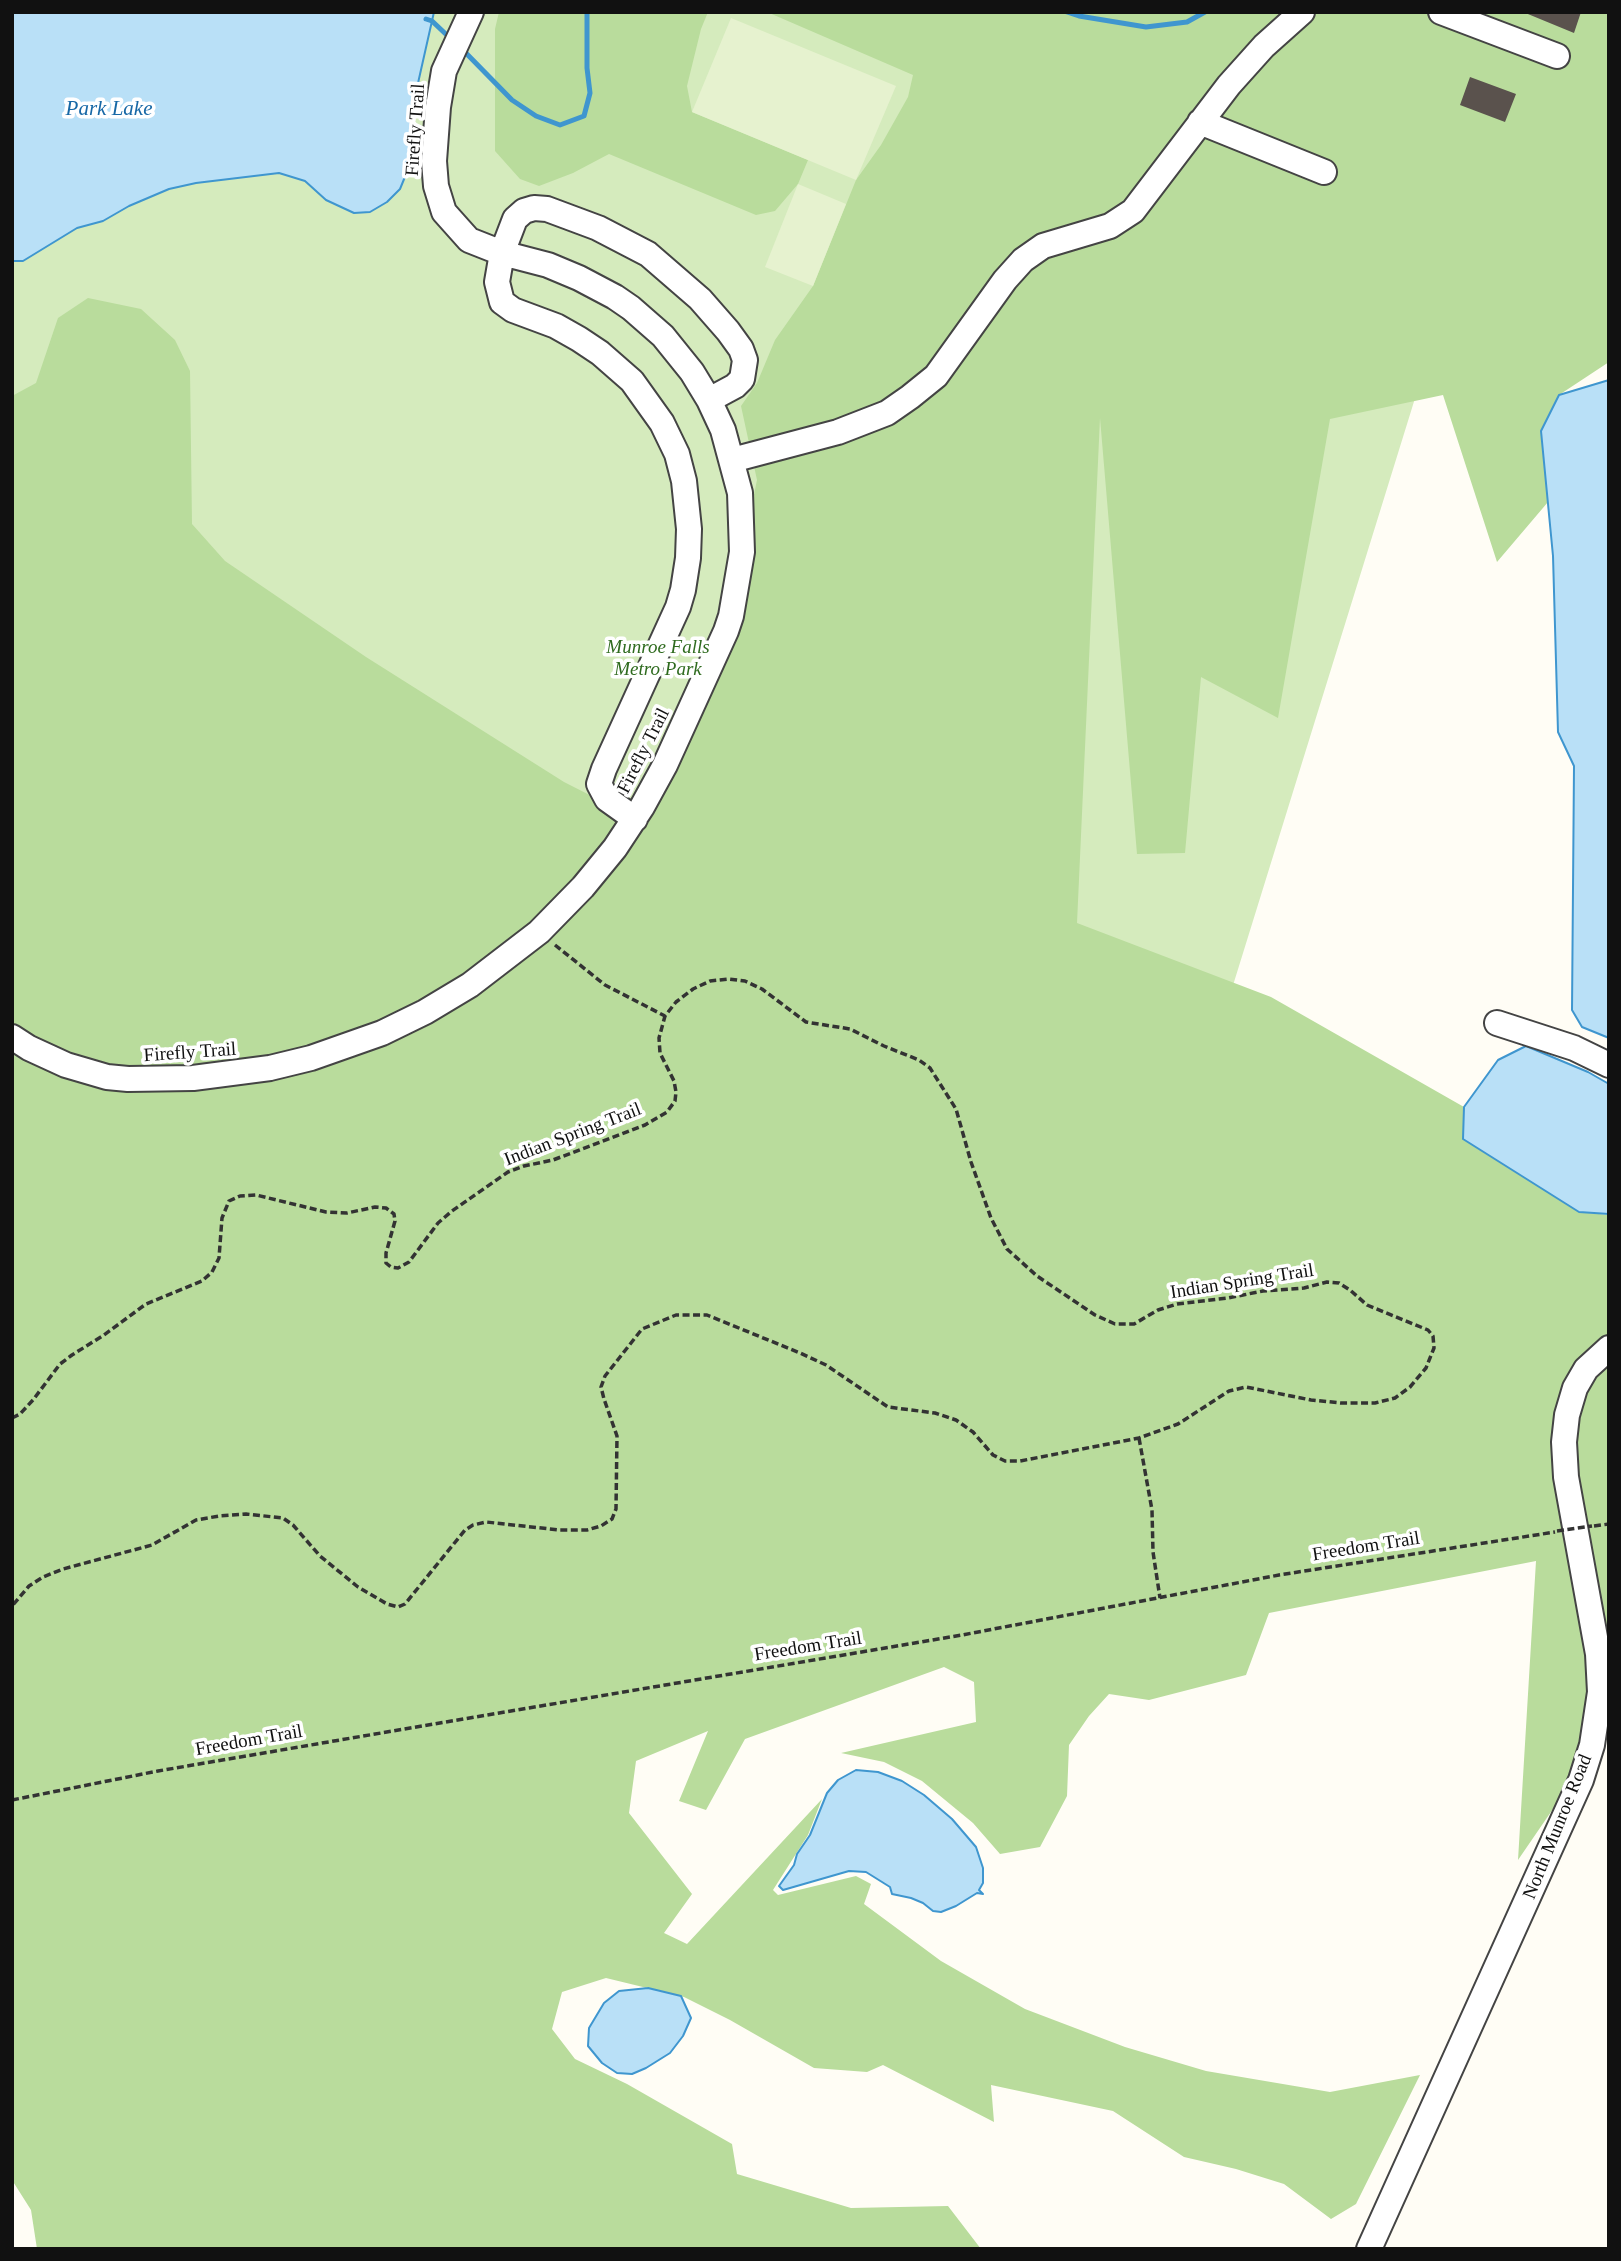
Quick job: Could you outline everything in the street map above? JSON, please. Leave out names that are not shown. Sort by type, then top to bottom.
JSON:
[{"type":"street","points":[[732,460],[838,432],[887,413],[910,397],[936,376],[1005,280],[1023,260],[1043,246],[1110,226],[1133,211],[1200,122],[1264,46],[1301,12]]},
{"type":"street","points":[[1441,12],[1557,56]]},
{"type":"street","points":[[12,1037],[66,1065],[107,1077],[128,1079],[193,1078],[270,1068],[360,1042],[415,1017],[470,985],[539,932],[583,887],[615,848],[635,819],[665,765],[731,616],[742,552],[740,493],[732,460],[723,430],[709,400],[679,354],[632,308],[579,278],[548,265],[502,253],[469,240],[444,212],[436,186],[434,161],[438,107],[444,71],[470,16]]},
{"type":"street","points":[[1200,122],[1324,172]]},
{"type":"street","points":[[635,819],[607,799],[599,784],[678,607],[683,590],[689,529],[684,481],[677,454],[662,424],[632,381],[579,338],[513,310],[502,302],[496,282],[502,253],[515,219],[524,211],[534,208],[547,209],[598,228],[648,254],[700,299],[741,349],[745,360],[742,379],[735,386],[709,400]]},
{"type":"street","points":[[1497,1023],[1574,1048],[1609,1065]]},
{"type":"street","name":"North Munroe Road","points":[[1369,2249],[1581,1780],[1592,1745],[1600,1692],[1598,1654],[1566,1477],[1564,1442],[1567,1415],[1575,1388],[1586,1368],[1609,1348]]},
{"type":"path","points":[[539,932],[605,985],[665,1016]]},
{"type":"path","name":"Indian Spring Trail","points":[[12,1418],[20,1414],[60,1364],[72,1355],[146,1304],[202,1281],[212,1272],[219,1258],[222,1219],[229,1201],[240,1196],[256,1195],[326,1212],[347,1213],[375,1207],[386,1208],[394,1214],[395,1222],[386,1253],[386,1263],[398,1268],[410,1262],[438,1223],[508,1172],[553,1160],[645,1125],[667,1112],[675,1101],[677,1092],[660,1053],[659,1038],[665,1016],[676,1002],[702,985],[729,979],[745,981],[762,989],[806,1022],[850,1029],[919,1059],[930,1068],[956,1110],[991,1218],[1007,1248],[1037,1276],[1095,1315],[1115,1324],[1134,1324],[1158,1310],[1177,1304],[1263,1291],[1304,1288],[1327,1282],[1339,1283],[1367,1305],[1428,1330],[1433,1336],[1434,1348],[1426,1368],[1410,1387],[1395,1398],[1376,1403],[1341,1403],[1246,1387],[1229,1391],[1178,1424],[1139,1438],[1020,1461],[1006,1461],[993,1455],[973,1433],[956,1420],[935,1413],[888,1407],[825,1365],[800,1353],[707,1315],[691,1313],[659,1320],[642,1329],[605,1376],[601,1387],[617,1436],[616,1509],[612,1519],[601,1526],[587,1530],[560,1530],[486,1522],[473,1525],[465,1530],[405,1604],[398,1606],[387,1604],[358,1587],[320,1556],[293,1525],[283,1518],[246,1514],[196,1520],[152,1545],[43,1577],[29,1586],[12,1606]]},
{"type":"path","points":[[1139,1438],[1152,1510],[1153,1552],[1160,1598]]},
{"type":"path","name":"Freedom Trail","points":[[12,1800],[172,1769],[962,1636],[1279,1575],[1609,1524]]},
{"type":"green space","name":"Munroe Falls Metro Park","points":[[12,12],[1574,12],[1452,279],[1039,1611],[12,1795]]},
{"type":"green space","points":[[499,12],[708,12],[687,86],[692,112],[808,160],[798,184],[775,211],[756,215],[609,154],[573,173],[539,186],[520,179],[495,151],[495,29]]},
{"type":"green space","name":"Munroe Falls Metro Park","points":[[767,12],[1609,12],[1609,362],[1559,395],[1541,431],[1548,502],[1497,562],[1443,395],[1330,419],[1278,718],[1201,677],[1185,853],[1137,854],[1100,418],[1077,923],[1271,997],[1464,1107],[1463,1139],[1579,1212],[1609,1215],[1609,1732],[1605,1733],[1518,1860],[1536,1561],[1269,1613],[1246,1675],[1149,1700],[1109,1694],[1089,1716],[1069,1745],[1067,1796],[1040,1847],[1000,1854],[973,1823],[922,1781],[884,1762],[841,1753],[976,1722],[974,1682],[944,1667],[745,1739],[706,1810],[679,1801],[708,1731],[636,1761],[629,1813],[692,1894],[664,1933],[687,1944],[822,1799],[808,1835],[773,1890],[778,1895],[856,1876],[871,1884],[864,1904],[941,1961],[1025,2009],[1125,2047],[1206,2071],[1330,2092],[1420,2075],[1356,2204],[1331,2219],[1284,2184],[1184,2157],[1113,2111],[991,2085],[994,2122],[883,2065],[867,2072],[814,2068],[684,1997],[606,1978],[562,1992],[552,2029],[575,2059],[627,2084],[732,2144],[737,2174],[851,2208],[948,2206],[981,2249],[37,2249],[31,2210],[12,2180],[12,396],[36,383],[58,318],[88,298],[141,309],[175,340],[190,371],[192,524],[225,561],[366,657],[564,782],[635,818],[665,765],[742,552],[757,480],[741,406],[757,383],[775,340],[813,286],[856,180],[881,145],[908,97],[913,75]]},
{"type":"green space","points":[[731,18],[896,86],[856,180],[692,112]]},
{"type":"green space","points":[[798,184],[846,204],[813,286],[765,267]]},
{"type":"water","name":"Park Lake","points":[[12,12],[434,12],[416,92],[409,167],[400,189],[387,202],[370,212],[354,213],[326,200],[305,181],[279,173],[196,183],[169,189],[129,206],[103,221],[77,228],[23,261],[12,261]]},
{"type":"water","points":[[1609,380],[1609,1038],[1582,1027],[1572,1010],[1574,766],[1558,732],[1553,556],[1541,431],[1559,395]]},
{"type":"water","points":[[1526,1046],[1588,1072],[1609,1084],[1609,1214],[1579,1212],[1463,1139],[1464,1107],[1498,1060]]},
{"type":"water","points":[[856,1770],[878,1772],[902,1781],[924,1795],[952,1819],[976,1847],[983,1868],[983,1883],[979,1890],[983,1894],[977,1893],[941,1912],[933,1911],[911,1898],[892,1894],[890,1887],[866,1872],[849,1871],[783,1890],[779,1886],[810,1835],[827,1793],[838,1780]]},
{"type":"water","points":[[648,1988],[681,1996],[691,2018],[683,2036],[670,2053],[632,2074],[617,2073],[602,2063],[588,2046],[589,2028],[604,2003],[619,1991]]},
{"type":"building","points":[[1523,12],[1581,12],[1574,33]]},
{"type":"building","points":[[1470,77],[1516,94],[1505,122],[1460,105]]},
{"type":"waterway","points":[[461,48],[512,100],[536,116],[560,125],[584,116],[590,93],[587,12]]},
{"type":"waterway","points":[[1067,12],[1146,27],[1187,22],[1205,12]]},
{"type":"waterway","points":[[426,19],[432,21],[451,39]]}]
